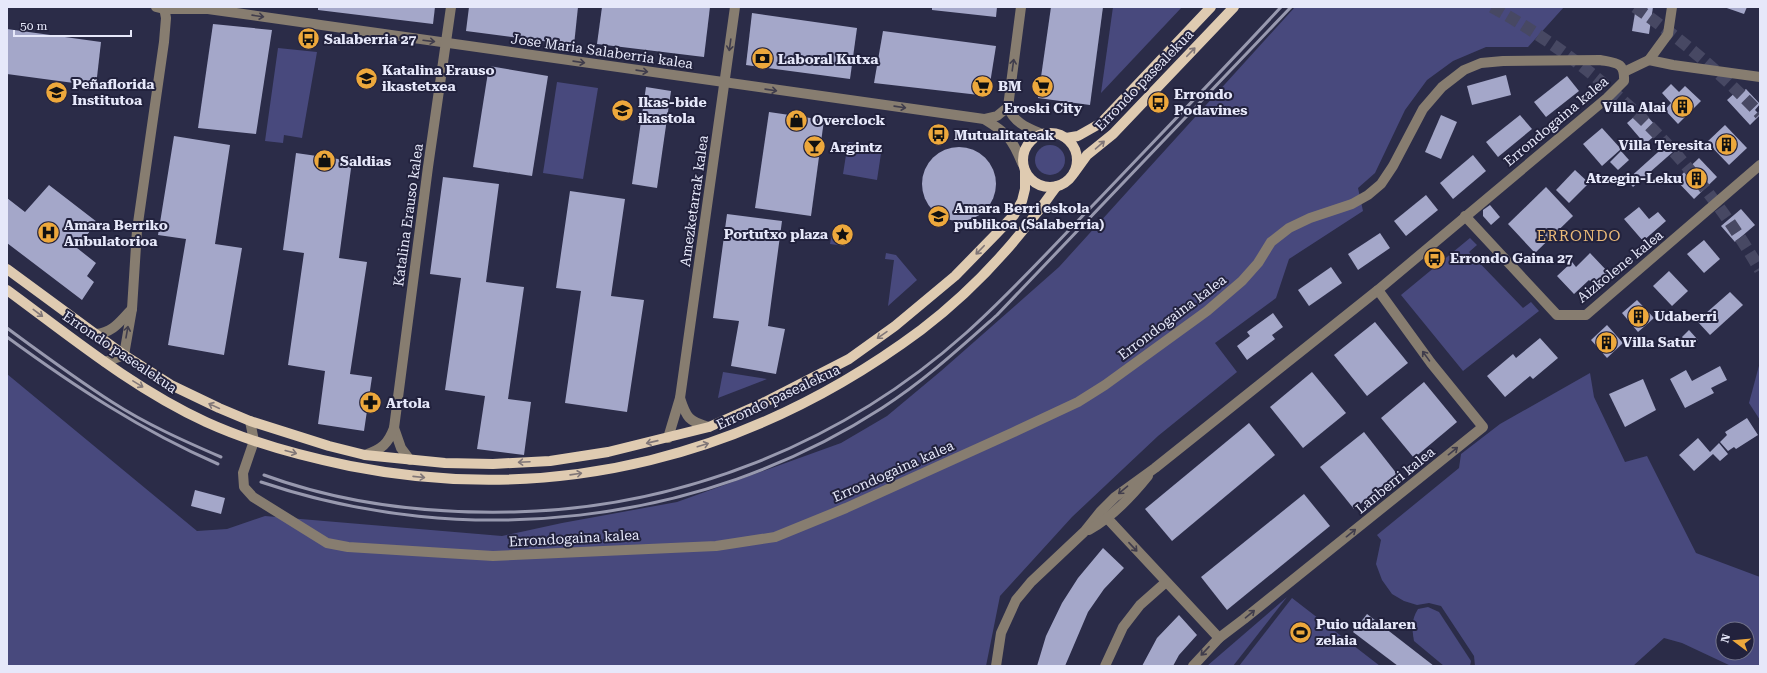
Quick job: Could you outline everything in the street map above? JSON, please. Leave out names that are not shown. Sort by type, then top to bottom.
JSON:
[{"type":"main road","name":"Errondo pasealekua","points":[[1066,138],[1078,136],[1101,123],[1211,7]]},
{"type":"main road","name":"Errondo pasealekua","points":[[1074,173],[1088,155],[1113,134],[1234,7]]},
{"type":"main road","points":[[1055,133],[1066,138],[1073,145],[1076,154],[1077,164],[1074,173],[1064,183],[1057,186],[1047,187],[1030,179],[1024,167],[1025,148],[1029,142],[1042,134],[1055,133]]},
{"type":"main road","name":"Errondo pasealekua","points":[[7,269],[124,355],[171,385],[250,421],[329,446],[365,455],[410,460],[493,464],[550,461],[608,452],[709,427],[763,404],[849,359],[895,326],[955,276],[1014,215],[1022,201],[1025,189],[1024,167]]},
{"type":"main road","name":"Errondo pasealekua","points":[[7,290],[123,375],[175,407],[208,423],[254,441],[324,461],[391,474],[442,479],[491,481],[544,478],[611,469],[669,456],[723,439],[790,410],[848,379],[922,329],[966,291],[1010,246],[1057,186]]},
{"type":"street","name":"Katalina Erauso kalea","points":[[365,455],[380,450],[390,438],[394,428],[451,7]]},
{"type":"street","name":"Amezketarrak kalea","points":[[668,438],[676,416],[680,398],[735,7]]},
{"type":"street","points":[[1021,7],[1008,107],[1010,113],[1019,123],[1042,134]]},
{"type":"street","points":[[1624,72],[1649,60],[1668,34],[1672,7]]},
{"type":"street","name":"Jose Maria Salaberria kalea","points":[[161,8],[208,9],[984,119],[1004,131],[1016,148],[1024,167]]},
{"type":"street","points":[[106,362],[124,355],[132,309],[137,230],[164,42],[166,18],[161,8]]},
{"type":"street","name":"Errondogaina kalea","points":[[254,441],[243,473],[244,487],[253,497],[327,543],[348,547],[493,556],[716,546],[775,537],[846,508],[1014,432],[1078,402],[1105,385],[1206,311],[1242,281],[1258,263],[1271,242],[1288,228],[1310,218],[1352,204],[1368,195],[1381,184],[1393,166],[1422,109],[1442,86],[1464,70],[1481,62],[1503,61],[1600,60],[1616,63],[1621,66],[1624,72],[1624,81],[1615,90],[1378,290],[1155,468],[1115,497],[1100,512],[1084,532],[1031,582],[1016,600],[1002,633],[996,666]]},
{"type":"street","points":[[1649,60],[1673,65],[1760,77]]},
{"type":"street","points":[[984,119],[997,116],[1008,107]]},
{"type":"street","name":"Aizkolene kalea","points":[[1465,216],[1557,315],[1586,315],[1760,165]]},
{"type":"street","name":"Lanberri kalea","points":[[1193,666],[1219,638],[1483,427],[1431,363],[1378,290]]},
{"type":"street","points":[[96,334],[106,333],[114,328],[132,309]]},
{"type":"street","name":"Amezketarrak kalea","points":[[680,398],[688,418],[697,424],[709,427]]},
{"type":"street","points":[[250,421],[254,441]]},
{"type":"street","name":"Katalina Erauso kalea","points":[[394,428],[401,448],[410,460]]},
{"type":"street","name":"Errondogaina kalea","points":[[1084,532],[1106,518],[1136,491],[1155,468]]},
{"type":"street","points":[[1106,518],[1219,638]]},
{"type":"street","points":[[1105,666],[1123,627],[1140,605],[1166,582]]},
{"type":"shaded area","points":[[1113,7],[1182,7],[1101,93]]},
{"type":"shaded area","points":[[1295,7],[1564,7],[1528,47],[1486,47],[1453,61],[1427,80],[1405,110],[1375,173],[1358,188],[1363,211],[1289,259],[1276,298],[1215,343],[1237,372],[1158,436],[1072,517],[1000,596],[986,666],[7,666],[7,374],[197,531],[227,529],[265,516],[502,536],[562,523],[677,502],[841,443],[887,416],[941,371],[1059,267]]},
{"type":"shaded area","points":[[278,48],[317,52],[302,138],[284,135],[283,143],[265,141]]},
{"type":"shaded area","points":[[557,82],[598,88],[583,179],[543,173]]},
{"type":"shaded area","points":[[848,142],[882,147],[877,180],[843,174]]},
{"type":"shaded area","points":[[1050,145],[1061,149],[1065,160],[1061,171],[1050,175],[1039,171],[1035,160],[1039,149]]},
{"type":"shaded area","points":[[833,228],[843,230],[845,246],[830,244]]},
{"type":"shaded area","points":[[1470,238],[1477,245],[1469,252],[1523,308],[1531,302],[1539,311],[1463,371],[1401,295]]},
{"type":"shaded area","points":[[886,253],[896,255],[917,280],[888,306],[894,260],[885,259]]},
{"type":"shaded area","points":[[1760,362],[1760,420],[1749,403]]},
{"type":"shaded area","points":[[723,372],[767,379],[718,398]]},
{"type":"shaded area","points":[[1590,373],[1594,397],[1625,462],[1647,456],[1696,553],[1760,577],[1760,666],[1731,666],[1720,661],[1755,661],[1755,621],[1715,621],[1715,658],[1682,643],[1664,638],[1633,666],[1475,666],[1474,656],[1441,606],[1429,603],[1417,605],[1404,601],[1392,594],[1382,580],[1376,564],[1381,540],[1377,535],[1459,468],[1461,454],[1500,424]]},
{"type":"shaded area","points":[[1287,597],[1233,666],[1207,666]]},
{"type":"shaded area","name":"Puio udalaren zelaia","points":[[1292,598],[1380,666],[1239,666]]},
{"type":"shaded area","points":[[1428,607],[1439,612],[1471,661],[1470,666],[1444,666],[1414,641],[1414,617],[1418,609]]},
{"type":"building","points":[[318,7],[435,7],[433,24],[318,10]]},
{"type":"building","points":[[469,7],[578,7],[574,45],[466,31]]},
{"type":"building","points":[[602,7],[710,7],[704,57],[597,44]]},
{"type":"building","points":[[932,7],[997,7],[996,17],[932,10]]},
{"type":"building","points":[[1051,7],[1103,7],[1090,105],[1038,98]]},
{"type":"building","points":[[1636,7],[1653,7],[1649,34],[1632,31]]},
{"type":"building","points":[[1724,7],[1747,7],[1744,14]]},
{"type":"building","points":[[752,13],[857,28],[850,79],[746,65]]},
{"type":"building","points":[[213,24],[272,30],[256,134],[198,128]]},
{"type":"building","points":[[7,29],[101,42],[96,86],[7,74]]},
{"type":"building","points":[[883,31],[996,46],[988,96],[874,83]]},
{"type":"building","points":[[489,66],[548,76],[532,176],[473,167]]},
{"type":"building","points":[[1506,75],[1511,95],[1472,105],[1467,86]]},
{"type":"building","points":[[1567,76],[1579,91],[1546,117],[1534,102]]},
{"type":"building","name":"Villa Alai","points":[[1671,84],[1679,92],[1685,86],[1701,101],[1678,124],[1665,110],[1671,103],[1662,93]]},
{"type":"building","points":[[646,87],[671,91],[657,188],[632,184]]},
{"type":"building","points":[[1746,89],[1760,104],[1755,110],[1760,115],[1750,125],[1727,100],[1737,91],[1740,94]]},
{"type":"building","points":[[1642,110],[1660,131],[1645,144],[1627,123]]},
{"type":"building","points":[[769,112],[824,120],[811,216],[755,208]]},
{"type":"building","points":[[1441,115],[1457,122],[1441,159],[1425,152]]},
{"type":"building","points":[[1520,115],[1532,129],[1498,157],[1486,142]]},
{"type":"building","name":"Villa Teresita","points":[[1725,125],[1747,148],[1729,165],[1707,142]]},
{"type":"building","points":[[1602,128],[1621,149],[1602,166],[1583,144]]},
{"type":"building","points":[[174,136],[230,145],[215,244],[242,248],[224,355],[168,345],[186,239],[158,235]]},
{"type":"building","points":[[1667,144],[1674,151],[1633,187],[1627,180]]},
{"type":"building","points":[[959,147],[980,153],[990,163],[996,184],[990,205],[980,215],[959,221],[938,215],[928,205],[922,184],[928,163],[938,153]]},
{"type":"building","points":[[1621,151],[1629,160],[1618,170],[1610,162]]},
{"type":"building","points":[[296,153],[352,161],[339,258],[367,262],[350,374],[372,377],[364,431],[318,424],[325,371],[288,365],[304,253],[283,250]]},
{"type":"building","points":[[1473,155],[1486,171],[1453,199],[1440,183]]},
{"type":"building","name":"Atzegin-Leku","points":[[1699,158],[1717,177],[1694,199],[1676,180]]},
{"type":"building","points":[[1575,170],[1589,183],[1569,203],[1556,190]]},
{"type":"building","points":[[443,177],[499,184],[486,282],[524,287],[508,399],[531,402],[524,455],[477,449],[485,396],[445,390],[461,278],[430,274]]},
{"type":"building","name":"Amara Berriko Anbulatorioa","points":[[49,185],[97,222],[77,248],[96,263],[87,276],[94,282],[82,300],[7,243],[7,198],[25,212]]},
{"type":"building","points":[[1546,187],[1573,216],[1535,253],[1508,224]]},
{"type":"building","points":[[570,191],[625,199],[611,296],[644,300],[627,412],[565,403],[581,291],[556,288]]},
{"type":"building","points":[[1426,195],[1438,210],[1406,236],[1394,221]]},
{"type":"building","points":[[1490,205],[1500,217],[1491,225],[1483,216],[1483,210]]},
{"type":"building","points":[[1639,207],[1649,219],[1658,212],[1666,221],[1643,241],[1624,219]]},
{"type":"building","points":[[1741,209],[1755,225],[1735,242],[1721,226]]},
{"type":"building","points":[[727,214],[782,221],[768,326],[785,329],[776,374],[731,366],[739,321],[713,318]]},
{"type":"building","points":[[1380,233],[1390,248],[1358,270],[1348,254]]},
{"type":"building","points":[[1704,240],[1720,259],[1704,273],[1687,254]]},
{"type":"building","points":[[1590,253],[1608,272],[1594,285],[1589,280],[1574,294],[1557,276],[1572,262],[1576,267]]},
{"type":"building","points":[[1331,267],[1342,283],[1309,306],[1298,290]]},
{"type":"building","points":[[1669,271],[1688,291],[1672,306],[1653,286]]},
{"type":"building","points":[[1730,292],[1743,305],[1710,335],[1697,321]]},
{"type":"building","name":"Udaberri","points":[[1637,300],[1654,318],[1638,332],[1622,313]]},
{"type":"building","points":[[1273,313],[1283,327],[1272,335],[1275,339],[1247,360],[1237,346],[1250,336],[1247,332]]},
{"type":"building","points":[[1375,322],[1408,363],[1367,396],[1334,355]]},
{"type":"building","name":"Villa Satur","points":[[1607,325],[1623,343],[1607,358],[1591,340]]},
{"type":"building","points":[[1689,330],[1698,340],[1690,347],[1682,337]]},
{"type":"building","points":[[1540,338],[1558,358],[1533,379],[1530,376],[1505,397],[1487,376],[1513,354],[1516,358]]},
{"type":"building","points":[[1720,366],[1727,380],[1711,388],[1714,393],[1685,408],[1670,379],[1686,370],[1692,381]]},
{"type":"building","points":[[1312,372],[1346,413],[1303,448],[1270,407]]},
{"type":"building","points":[[1643,379],[1656,410],[1625,427],[1609,394]]},
{"type":"building","points":[[1424,382],[1457,422],[1414,458],[1381,418]]},
{"type":"building","points":[[1747,418],[1758,435],[1736,449],[1734,447],[1728,451],[1720,442],[1727,435],[1725,432]]},
{"type":"building","points":[[1249,423],[1275,455],[1172,541],[1145,509]]},
{"type":"building","points":[[1364,432],[1397,474],[1354,509],[1320,467]]},
{"type":"building","points":[[1698,438],[1710,452],[1719,443],[1728,454],[1720,461],[1713,454],[1694,471],[1679,455]]},
{"type":"building","points":[[195,490],[225,498],[221,514],[191,506]]},
{"type":"building","points":[[1304,494],[1330,526],[1227,610],[1201,577]]},
{"type":"building","points":[[1103,548],[1124,568],[1104,589],[1088,612],[1065,666],[1037,666],[1046,636],[1062,603],[1078,578]]},
{"type":"building","points":[[1367,614],[1434,666],[1398,666],[1353,632]]},
{"type":"building","points":[[1179,615],[1197,635],[1179,655],[1173,666],[1142,666],[1157,638]]},
{"type":"tunnel","points":[[1492,7],[1533,31],[1572,58],[1609,88],[1644,120],[1677,155],[1707,192],[1735,230],[1760,270]]},
{"type":"tunnel","points":[[1635,7],[1700,57],[1760,114]]},
{"type":"railway","points":[[264,475],[324,493],[387,505],[450,511],[514,512],[576,508],[637,498],[697,483],[756,463],[812,437],[866,407],[918,372],[966,333],[1049,251],[1281,7]]},
{"type":"railway","points":[[261,482],[339,503],[418,516],[499,520],[580,515],[659,501],[737,479],[811,448],[897,398],[941,364],[997,315],[1291,7]]},
{"type":"railway","points":[[7,328],[72,375],[138,418],[221,457]]},
{"type":"railway","points":[[7,337],[83,390],[109,406],[162,437],[218,464]]},
{"type":"place","name":"Salaberria 27","points":[[309,39]]},
{"type":"place","name":"Laboral Kutxa","points":[[762,59]]},
{"type":"place","name":"Katalina Erauso ikastetxea","points":[[367,78]]},
{"type":"place","name":"BM","points":[[983,86]]},
{"type":"place","name":"Eroski City","points":[[1043,86]]},
{"type":"place","name":"Peñaflorida Institutoa","points":[[56,92]]},
{"type":"place","name":"Errondo Podavines","points":[[1158,102]]},
{"type":"place","name":"Villa Alai","points":[[1682,107]]},
{"type":"place","name":"Ikas-bide ikastola","points":[[622,110]]},
{"type":"place","name":"Overclock","points":[[796,120]]},
{"type":"place","name":"Mutualitateak","points":[[939,135]]},
{"type":"place","name":"Villa Teresita","points":[[1727,145]]},
{"type":"place","name":"Argintz","points":[[815,147]]},
{"type":"place","name":"Saldias","points":[[324,161]]},
{"type":"place","name":"Atzegin-Leku","points":[[1697,178]]},
{"type":"place","name":"Amara Berri eskola publikoa (Salaberria)","points":[[939,216]]},
{"type":"place","name":"Amara Berriko Anbulatorioa","points":[[48,233]]},
{"type":"place","name":"Portutxo plaza","points":[[843,234]]},
{"type":"place","name":"Errondo Gaina 27","points":[[1435,258]]},
{"type":"place","name":"Udaberri","points":[[1638,316]]},
{"type":"place","name":"Villa Satur","points":[[1607,342]]},
{"type":"place","name":"Artola","points":[[370,403]]},
{"type":"place","name":"Puio udalaren zelaia","points":[[1301,632]]},
{"type":"district","name":"ERRONDO","points":[[1579,236]]}]
